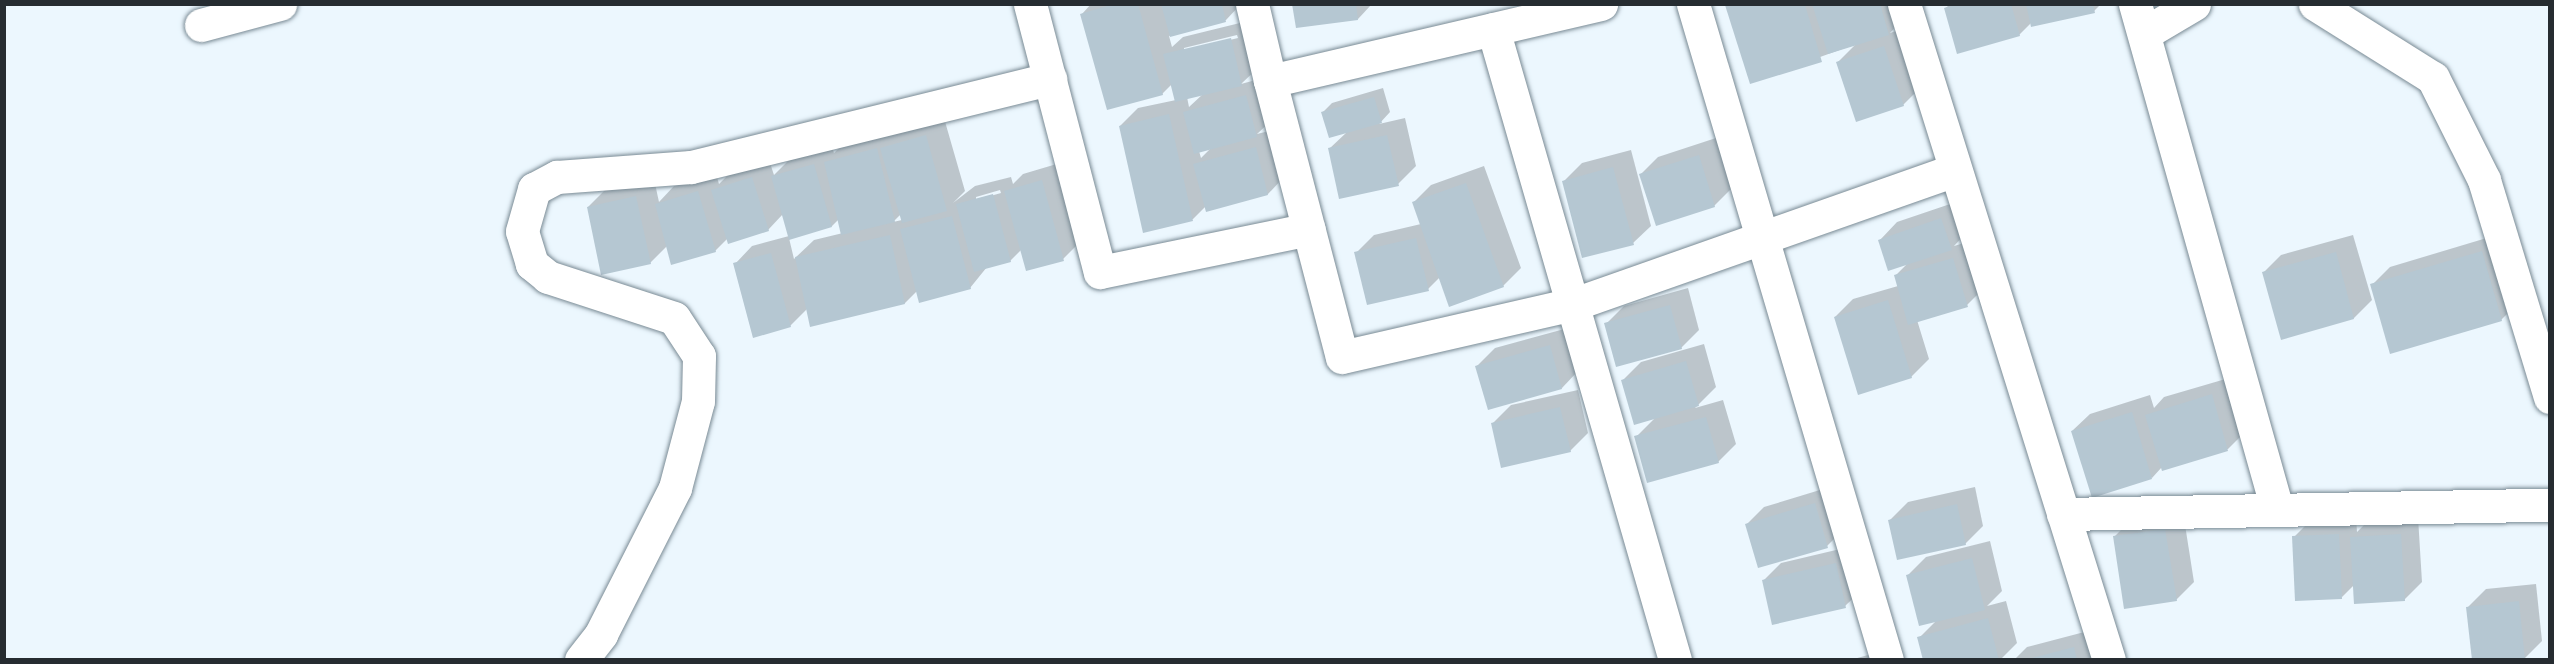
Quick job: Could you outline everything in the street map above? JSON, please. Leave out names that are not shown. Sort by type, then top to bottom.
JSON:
[{"type":"street","points":[[201,24],[280,4]]},
{"type":"street","points":[[1030,4],[1100,272],[1309,229]]},
{"type":"street","points":[[1252,4],[1342,357],[1574,304],[1762,235],[1955,170]]},
{"type":"street","points":[[1270,81],[1601,4]]},
{"type":"street","points":[[1693,4],[1887,660]]},
{"type":"street","points":[[1904,4],[2109,660]]},
{"type":"street","points":[[2194,4],[2140,19],[2277,509]]},
{"type":"street","points":[[2315,4],[2433,78],[2484,180],[2549,395]]},
{"type":"street","points":[[1493,29],[1675,660]]},
{"type":"street","points":[[581,660],[601,634],[675,488],[698,401],[699,356],[674,318],[548,277],[532,264],[522,231],[534,189],[557,177],[691,167],[1050,79]]},
{"type":"street","points":[[2063,514],[2550,505]]},
{"type":"building","points":[[1114,4],[1138,4],[1163,95],[1107,110],[1080,14]]},
{"type":"building","points":[[1161,4],[1222,4],[1226,22],[1170,37]]},
{"type":"building","points":[[1292,4],[1356,4],[1358,20],[1296,28]]},
{"type":"building","points":[[1812,4],[1880,4],[1889,35],[1828,54]]},
{"type":"building","points":[[1956,4],[2011,4],[2020,36],[1957,54],[1944,8]]},
{"type":"building","points":[[2026,4],[2093,4],[2095,13],[2031,27]]},
{"type":"building","points":[[1725,5],[1805,5],[1822,62],[1750,84]]},
{"type":"building","points":[[1231,38],[1242,86],[1175,102],[1163,54]]},
{"type":"building","points":[[1884,46],[1904,106],[1856,122],[1836,62]]},
{"type":"building","points":[[1246,95],[1257,137],[1194,154],[1183,112]]},
{"type":"building","points":[[1374,97],[1382,123],[1329,138],[1321,112]]},
{"type":"building","points":[[1169,114],[1193,221],[1143,233],[1119,126]]},
{"type":"building","points":[[926,135],[947,211],[902,223],[880,148]]},
{"type":"building","points":[[1387,135],[1399,186],[1339,199],[1328,148]]},
{"type":"building","points":[[1256,147],[1268,195],[1206,212],[1193,164]]},
{"type":"building","points":[[877,148],[895,222],[841,235],[824,162]]},
{"type":"building","points":[[1699,155],[1715,207],[1656,226],[1639,174]]},
{"type":"building","points":[[814,164],[832,227],[789,240],[771,176]]},
{"type":"building","points":[[1613,167],[1634,245],[1582,258],[1562,181]]},
{"type":"building","points":[[752,177],[769,231],[728,244],[711,190]]},
{"type":"building","points":[[1042,180],[1064,261],[1026,271],[1004,191]]},
{"type":"building","points":[[1466,183],[1504,287],[1449,307],[1412,202]]},
{"type":"building","points":[[698,191],[716,252],[671,265],[655,204]]},
{"type":"building","points":[[993,194],[1011,262],[974,272],[956,204]]},
{"type":"building","points":[[636,196],[651,264],[601,275],[587,207]]},
{"type":"building","points":[[952,216],[971,289],[919,303],[900,229]]},
{"type":"building","points":[[1941,218],[1952,250],[1888,271],[1878,240]]},
{"type":"building","points":[[890,235],[905,304],[810,327],[795,257]]},
{"type":"building","points":[[1416,238],[1429,291],[1367,305],[1354,252]]},
{"type":"building","points":[[2482,251],[2502,321],[2390,354],[2370,284]]},
{"type":"building","points":[[2336,252],[2354,319],[2281,340],[2262,272]]},
{"type":"building","points":[[771,253],[791,327],[753,338],[733,263]]},
{"type":"building","points":[[1953,258],[1968,307],[1908,325],[1894,275]]},
{"type":"building","points":[[1888,300],[1912,378],[1858,395],[1834,317]]},
{"type":"building","points":[[1670,305],[1682,349],[1616,367],[1604,323]]},
{"type":"building","points":[[1550,345],[1562,389],[1488,410],[1475,366]]},
{"type":"building","points":[[1686,361],[1699,406],[1634,425],[1621,380]]},
{"type":"building","points":[[2212,394],[2228,451],[2162,471],[2145,415]]},
{"type":"building","points":[[1560,407],[1571,452],[1501,468],[1491,423]]},
{"type":"building","points":[[2132,412],[2152,479],[2092,498],[2071,431]]},
{"type":"building","points":[[1706,417],[1719,463],[1647,483],[1634,436]]},
{"type":"building","points":[[1815,503],[1828,548],[1758,568],[1745,524]]},
{"type":"building","points":[[1957,504],[1966,545],[1897,560],[1888,520]]},
{"type":"building","points":[[2165,529],[2177,601],[2124,609],[2113,536]]},
{"type":"building","points":[[2339,534],[2342,599],[2295,601],[2292,536]]},
{"type":"building","points":[[2401,534],[2405,601],[2354,604],[2350,537]]},
{"type":"building","points":[[1972,558],[1985,610],[1919,626],[1906,575]]},
{"type":"building","points":[[1836,563],[1846,608],[1772,625],[1762,580]]},
{"type":"building","points":[[2519,601],[2525,660],[2472,660],[2466,607]]},
{"type":"building","points":[[1988,618],[1999,660],[1923,660],[1917,637]]},
{"type":"building","points":[[2074,647],[2077,660],[2028,660],[2028,659]]}]
